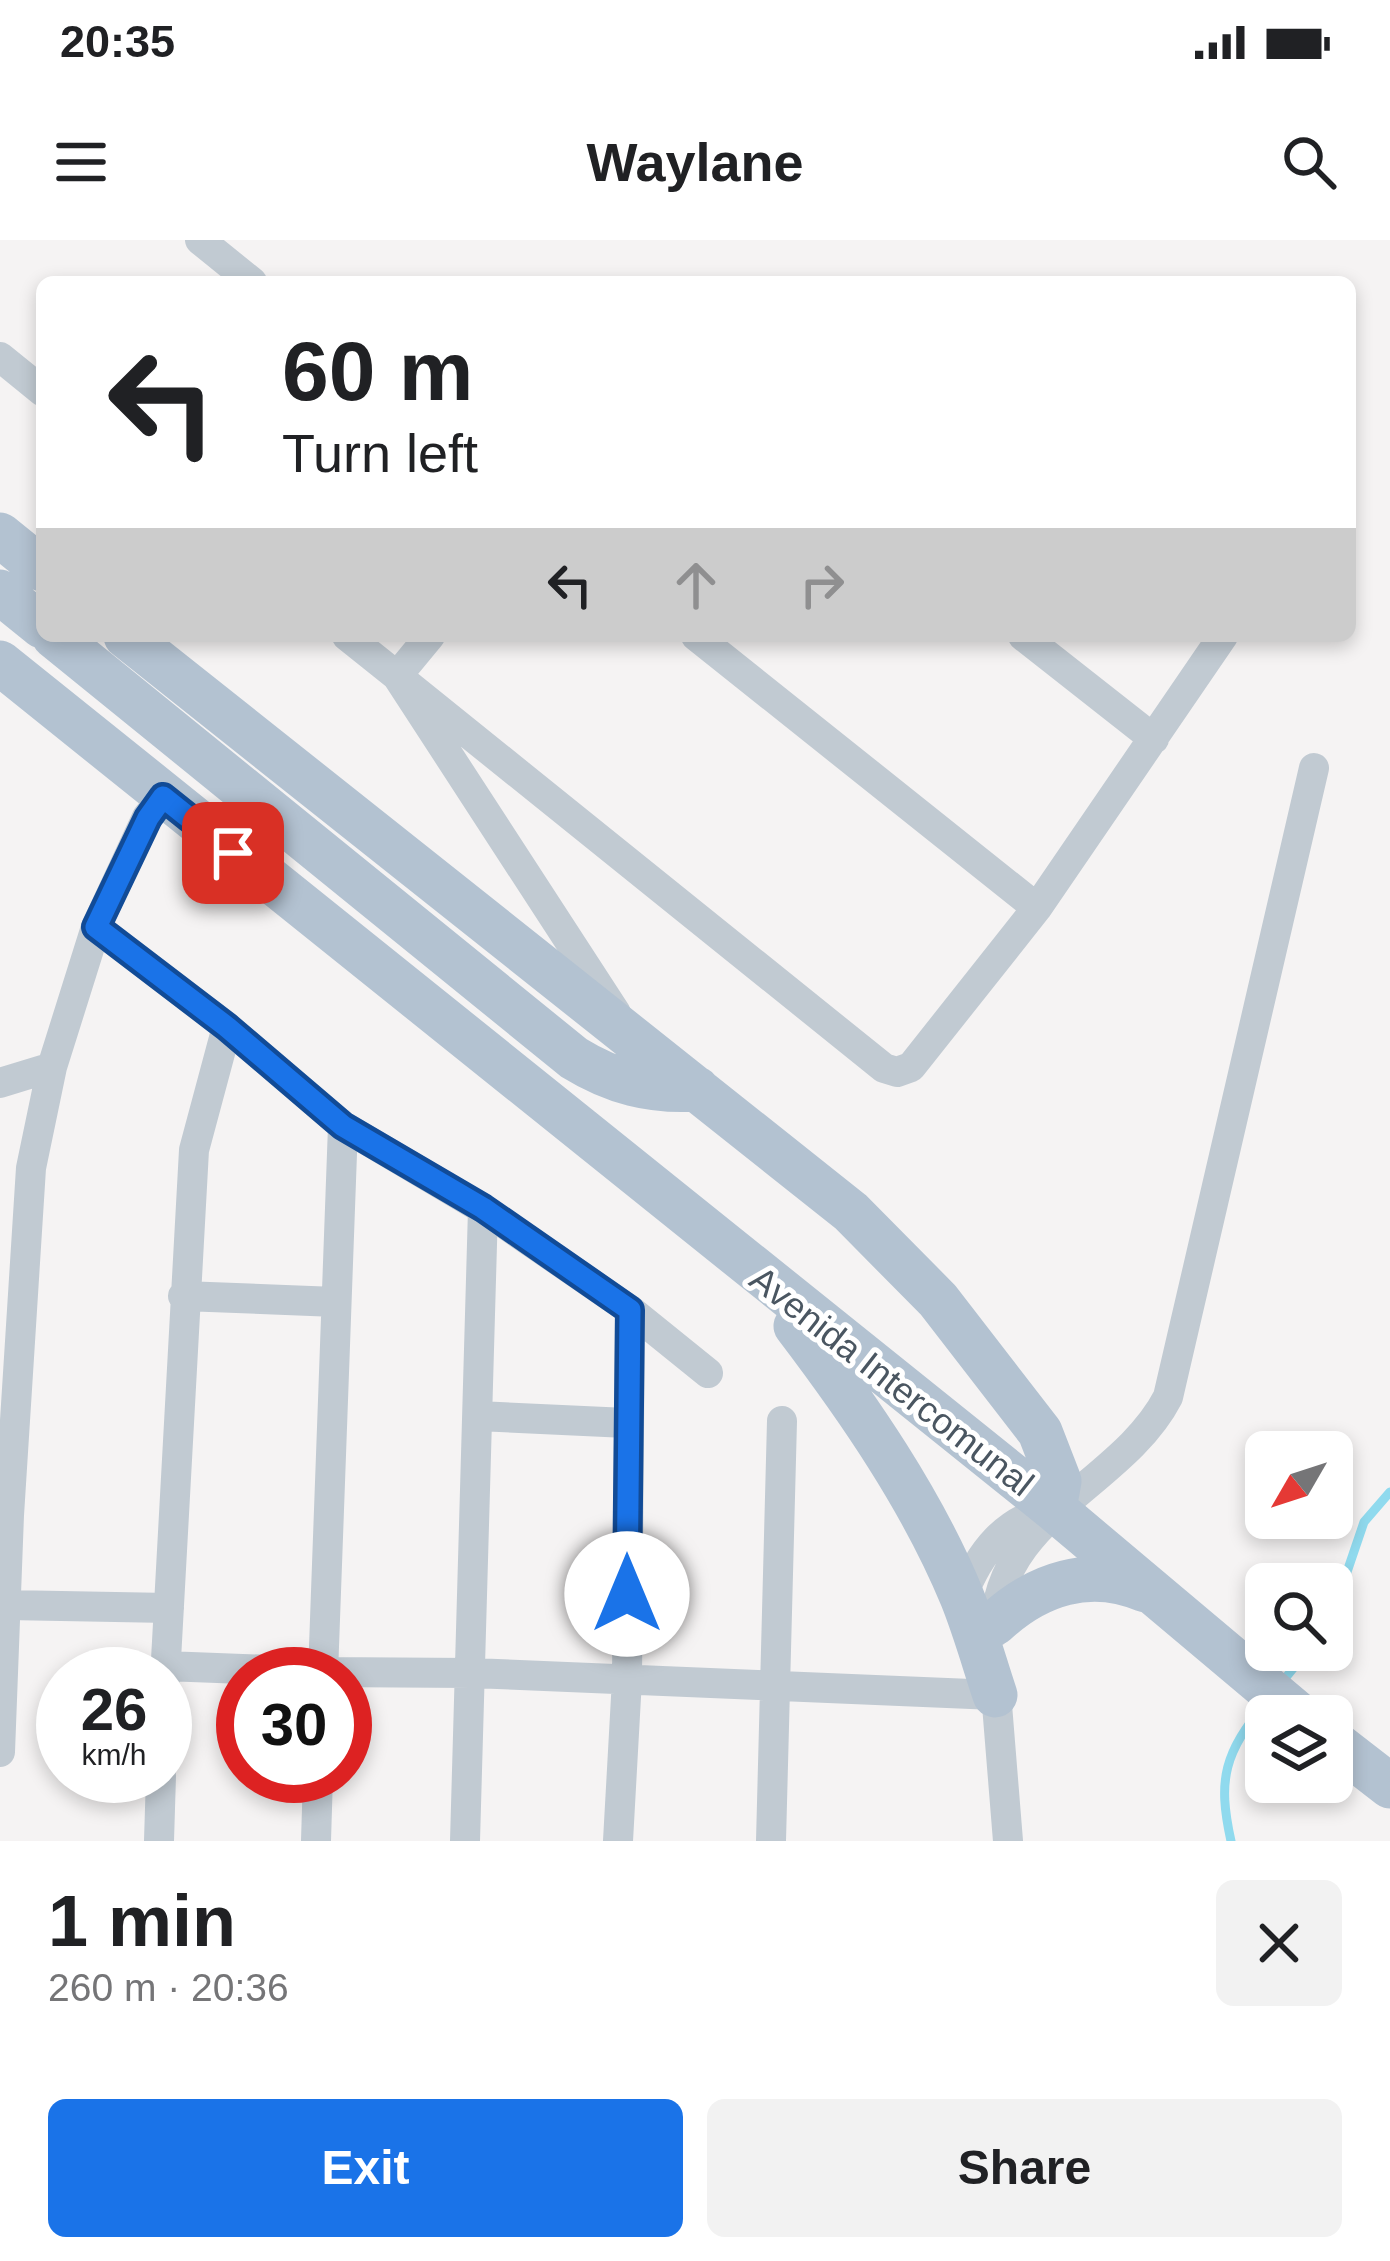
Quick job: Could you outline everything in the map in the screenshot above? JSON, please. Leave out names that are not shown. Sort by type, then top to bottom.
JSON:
[{"type":"main road","points":[[0,536],[36,564]]},
{"type":"main road","points":[[0,592],[36,622]]},
{"type":"main road","points":[[0,626],[36,627]]},
{"type":"main road","points":[[61,642],[574,1058],[608,1077],[645,1088],[697,1089]]},
{"type":"main road","name":"Avenida Intercomunal","points":[[0,663],[1054,1510],[1059,1481],[1040,1432],[938,1300],[850,1212],[135,642]]},
{"type":"main road","points":[[130,698],[163,797],[265,807]]},
{"type":"main road","points":[[748,1268],[797,1327],[874,1437],[978,1610],[995,1695]]},
{"type":"main road","points":[[1054,1510],[1276,1695]]},
{"type":"main road","points":[[978,1610],[1017,1603],[1043,1588],[1072,1580],[1131,1584],[1158,1596]]},
{"type":"main road","points":[[1353,1757],[1390,1786]]},
{"type":"street","points":[[200,240],[245,276]]},
{"type":"street","points":[[0,357],[36,386]]},
{"type":"street","points":[[354,642],[884,1068],[897,1072],[911,1067],[1037,908],[1219,642]]},
{"type":"street","points":[[397,676],[425,642]]},
{"type":"street","points":[[704,642],[1037,908]]},
{"type":"street","points":[[1031,642],[1154,739]]},
{"type":"street","points":[[397,676],[632,1038]]},
{"type":"street","points":[[978,1610],[975,1563],[1006,1528],[1032,1513],[1054,1510],[1156,1420],[1168,1397],[1314,768]]},
{"type":"street","points":[[0,1751],[7,1605],[6,1471],[31,1168],[52,1067],[96,927],[148,818],[163,797]]},
{"type":"street","points":[[96,927],[227,1027],[343,1126],[483,1208],[630,1310],[708,1373]]},
{"type":"street","points":[[167,1647],[194,1150],[227,1027]]},
{"type":"street","points":[[0,1083],[52,1067]]},
{"type":"street","points":[[324,1647],[343,1126]]},
{"type":"street","points":[[465,1841],[483,1208]]},
{"type":"street","points":[[183,1296],[336,1302]]},
{"type":"street","points":[[618,1841],[627,1679],[630,1310]]},
{"type":"street","points":[[478,1416],[627,1424]]},
{"type":"street","points":[[770,1841],[782,1421]]},
{"type":"street","points":[[7,1605],[169,1608]]},
{"type":"street","points":[[372,1673],[995,1695],[1008,1841]]},
{"type":"street","points":[[159,1841],[160,1803]]},
{"type":"street","points":[[316,1841],[318,1803]]},
{"type":"waterway","points":[[1350,1563],[1364,1522],[1390,1492]]},
{"type":"waterway","points":[[1283,1681],[1291,1671]]},
{"type":"waterway","points":[[1231,1841],[1225,1783],[1233,1752],[1245,1731]]},
{"type":"route","points":[[233,853],[163,797],[148,818],[96,927],[227,1027],[343,1126],[483,1208],[630,1310],[627,1594]]}]
